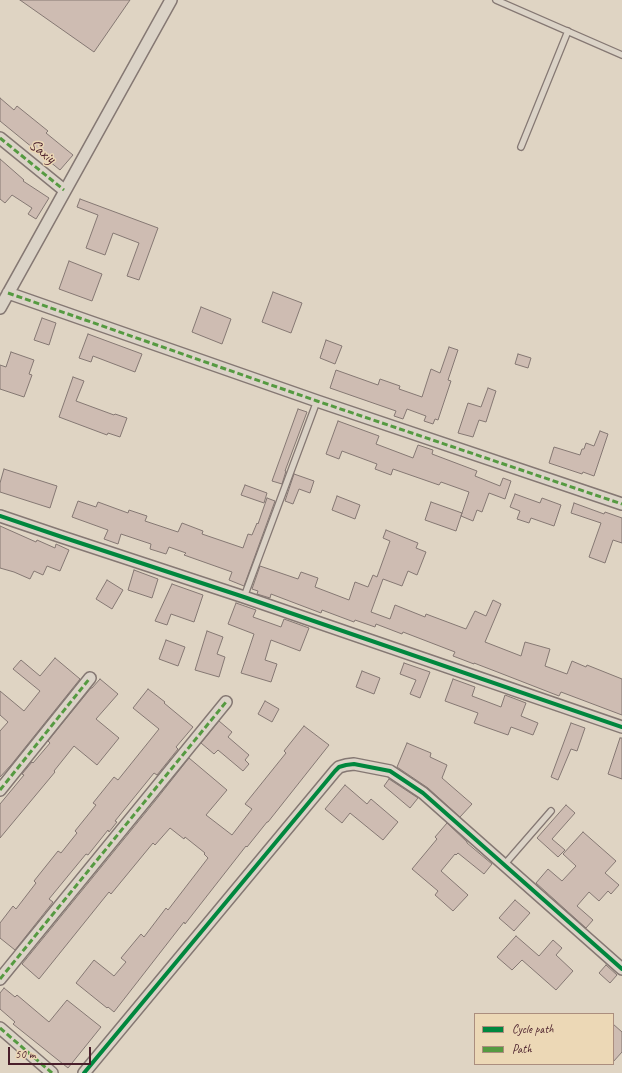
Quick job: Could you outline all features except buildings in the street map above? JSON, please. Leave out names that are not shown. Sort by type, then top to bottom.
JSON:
[{"type":"street","points":[[0,308],[64,190],[171,0]]},
{"type":"street","name":"Saxiy","points":[[0,138],[64,190]]},
{"type":"street","points":[[8,293],[317,401],[622,504]]},
{"type":"street","points":[[0,516],[244,597],[622,727]]},
{"type":"street","points":[[0,790],[90,678]]},
{"type":"street","points":[[0,979],[226,702]]},
{"type":"street","points":[[84,1073],[339,767],[346,765],[354,764],[390,771],[423,793],[504,865],[621,965]]},
{"type":"street","points":[[0,1028],[52,1073]]},
{"type":"lane","points":[[496,0],[622,54]]},
{"type":"lane","points":[[521,147],[568,31]]},
{"type":"lane","points":[[244,597],[317,401]]},
{"type":"lane","points":[[504,865],[551,811]]},
{"type":"marked path","points":[[0,138],[64,190]]},
{"type":"marked path","points":[[8,293],[317,401],[622,504]]},
{"type":"marked path","points":[[0,790],[90,678]]},
{"type":"marked path","points":[[0,979],[226,702]]},
{"type":"marked path","points":[[0,1028],[52,1073]]},
{"type":"cycle path","points":[[0,516],[244,597],[622,727]]},
{"type":"cycle path","points":[[84,1073],[335,771],[339,767],[346,765],[354,764],[390,771],[423,793],[622,969]]}]
